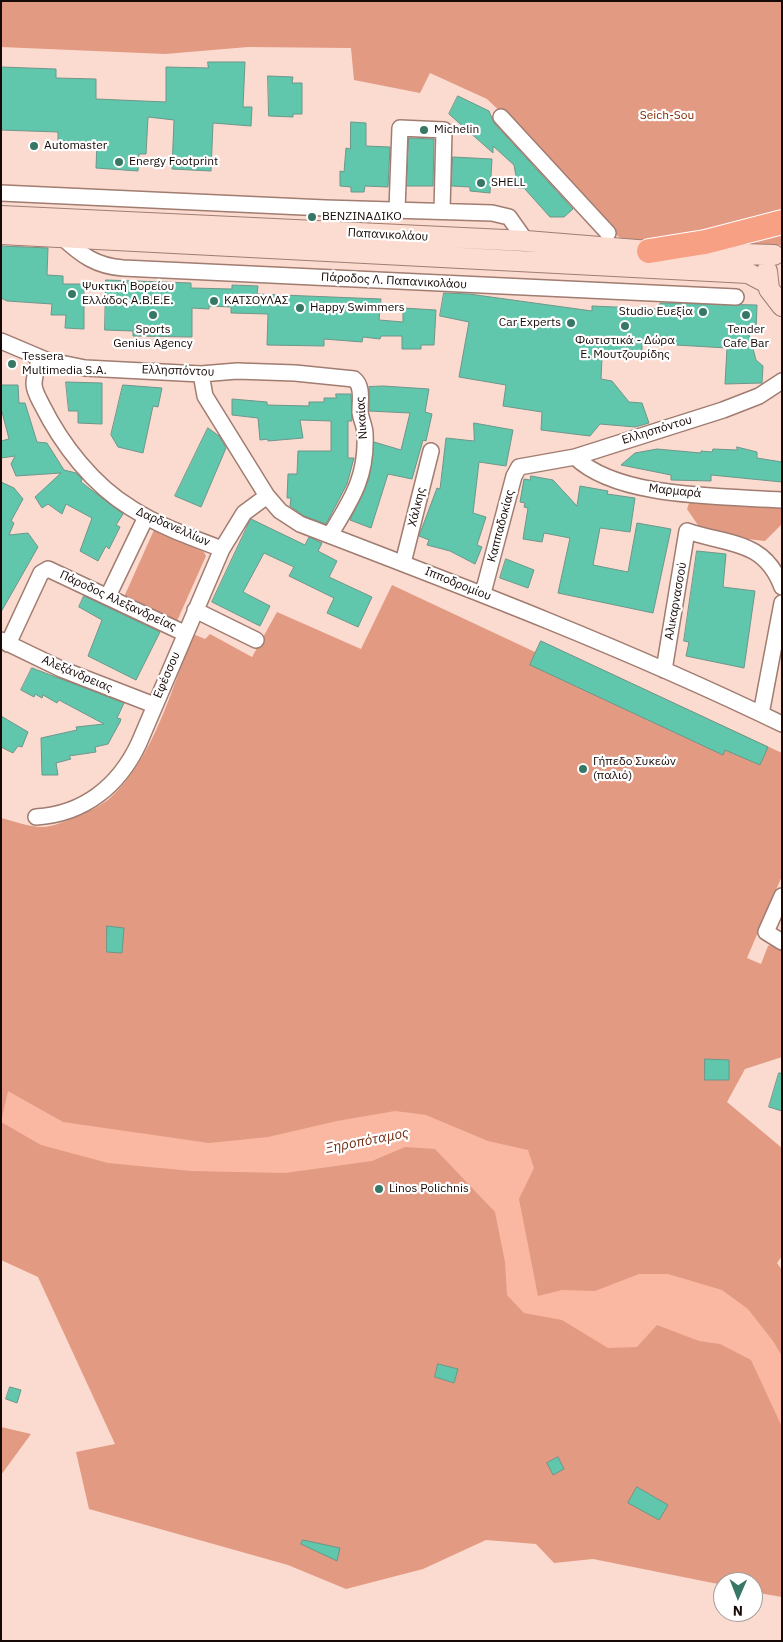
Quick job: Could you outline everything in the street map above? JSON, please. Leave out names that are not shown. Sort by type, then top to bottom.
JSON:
[{"type":"highway","points":[[649,251],[705,242],[782,222]]},
{"type":"main road","name":"Παπανικολάου","points":[[1,216],[526,242],[649,251],[778,252]]},
{"type":"main road","name":"Παπανικολάου","points":[[1,234],[748,273],[776,298]]},
{"type":"main road","points":[[776,298],[767,268],[778,252]]},
{"type":"street","points":[[501,117],[608,232]]},
{"type":"street","points":[[397,210],[400,128],[444,130],[442,211]]},
{"type":"street","points":[[1,193],[504,215],[515,224],[526,242]]},
{"type":"street","name":"Πάροδος Λ. Παπανικολάου","points":[[62,238],[89,260],[108,267],[736,297]]},
{"type":"street","name":"Ελλησπόντου","points":[[1,341],[40,358],[85,368],[201,374],[253,371],[295,373],[348,377],[358,382]]},
{"type":"street","name":"Δαρδανελλίων","points":[[40,358],[34,387],[58,434],[102,486],[129,507],[146,517],[177,532],[222,549]]},
{"type":"street","name":"Ιπποδρομίου","points":[[201,374],[205,396],[267,496],[280,511],[300,524],[483,594],[664,670],[782,724]]},
{"type":"street","name":"Ελλησπόντου","points":[[527,464],[575,457],[744,402],[768,391],[782,381]]},
{"type":"street","name":"Νικαίας","points":[[330,535],[355,494],[363,468],[365,433],[361,420],[358,382]]},
{"type":"street","name":"Χάλκης","points":[[403,563],[432,451]]},
{"type":"street","name":"Μαρμαρά","points":[[575,457],[604,475],[634,486],[782,500]]},
{"type":"street","name":"Καππαδοκίας","points":[[483,594],[514,476],[519,467],[527,464]]},
{"type":"street","name":"Εφέσσου","points":[[36,817],[59,813],[82,805],[111,786],[130,761],[222,549],[244,514],[267,496]]},
{"type":"street","points":[[108,596],[146,517]]},
{"type":"street","name":"Αλικαρνασσού","points":[[664,670],[687,531],[753,549],[777,575],[782,587]]},
{"type":"street","name":"Πάροδος Αλεξανδρείας","points":[[5,642],[45,570],[59,573],[184,633]]},
{"type":"street","points":[[761,714],[782,603]]},
{"type":"street","points":[[195,610],[256,640]]},
{"type":"street","name":"Αλεξάνδρειας","points":[[5,642],[61,669],[154,705]]},
{"type":"street","points":[[782,896],[766,932],[782,942]]},
{"type":"green space","name":"Seich-Sou","points":[[1,1],[782,1],[782,212],[676,239],[636,242],[623,239],[607,229],[597,208],[487,99],[430,73],[420,93],[354,80],[351,48],[248,47],[165,54],[1,47]]},
{"type":"green space","points":[[782,230],[782,245],[730,250],[722,244]]},
{"type":"green space","points":[[692,495],[782,503],[782,524],[765,541],[704,534],[687,509]]},
{"type":"green space","points":[[154,530],[204,552],[206,556],[177,621],[124,597]]},
{"type":"green space","points":[[392,585],[535,652],[541,641],[782,753],[782,876],[747,958],[761,964],[768,946],[774,944],[782,950],[782,1057],[745,1069],[727,1102],[782,1148],[782,1256],[777,1263],[782,1270],[782,1597],[763,1594],[763,1572],[713,1572],[713,1583],[593,1559],[554,1563],[536,1544],[486,1540],[423,1569],[346,1589],[288,1565],[89,1509],[76,1452],[115,1444],[38,1277],[1,1260],[1,818],[32,826],[50,826],[88,811],[109,799],[138,764],[149,744],[169,700],[193,634],[205,639],[210,634],[252,657],[277,612],[361,649]]},
{"type":"green space","points":[[1,1427],[31,1434],[1,1475]]},
{"type":"water","name":"Ξηροπόταμος","points":[[8,1091],[63,1122],[209,1143],[268,1137],[337,1121],[395,1111],[426,1115],[488,1141],[528,1150],[534,1168],[519,1199],[538,1296],[562,1290],[595,1291],[639,1274],[668,1274],[722,1290],[748,1309],[782,1356],[782,1427],[751,1360],[720,1344],[699,1341],[657,1325],[637,1347],[608,1348],[562,1320],[524,1313],[507,1295],[505,1262],[495,1212],[435,1149],[405,1147],[372,1161],[285,1173],[191,1171],[108,1163],[41,1145],[1,1122]]},
{"type":"building","points":[[208,62],[245,62],[243,107],[252,107],[251,126],[213,123],[211,171],[172,169],[174,120],[148,117],[146,154],[139,154],[138,171],[96,168],[97,142],[58,141],[58,132],[1,130],[1,67],[56,69],[56,78],[96,79],[96,99],[166,102],[166,67],[208,68]]},
{"type":"building","points":[[268,76],[293,77],[292,83],[302,83],[302,114],[293,114],[293,117],[269,116]]},
{"type":"building","points":[[458,96],[489,111],[494,123],[573,209],[564,217],[550,217],[524,188],[518,188],[514,165],[493,146],[493,153],[449,114]]},
{"type":"building","points":[[351,122],[366,123],[366,146],[390,147],[388,187],[365,186],[364,192],[351,192],[351,187],[340,186],[340,171],[344,172],[346,148],[350,149]]},
{"type":"building","points":[[409,138],[434,139],[433,186],[407,186]]},
{"type":"building","points":[[453,157],[492,159],[490,193],[470,191],[470,187],[452,186]]},
{"type":"building","points":[[1,246],[48,248],[47,275],[63,276],[63,284],[84,284],[84,329],[65,328],[66,315],[51,315],[52,304],[7,301],[1,298]]},
{"type":"building","points":[[106,280],[191,283],[191,288],[232,289],[232,285],[258,286],[257,294],[381,299],[379,320],[403,322],[403,308],[436,310],[434,345],[421,345],[421,349],[402,349],[402,336],[381,336],[380,339],[363,337],[362,342],[324,339],[324,346],[267,345],[268,314],[231,313],[231,307],[209,306],[209,309],[192,308],[192,337],[133,336],[133,331],[105,330]]},
{"type":"building","points":[[444,293],[469,294],[592,311],[592,306],[660,309],[660,303],[757,305],[756,330],[748,330],[756,360],[763,366],[762,383],[725,384],[727,348],[642,343],[642,356],[615,353],[615,359],[602,358],[601,379],[612,381],[629,402],[642,403],[649,423],[635,427],[600,424],[590,436],[541,430],[542,412],[503,406],[506,385],[459,377],[469,322],[440,316]]},
{"type":"building","points":[[66,382],[102,383],[102,424],[78,423],[78,411],[69,411]]},
{"type":"building","points":[[1,385],[18,385],[19,403],[25,403],[37,442],[47,443],[64,470],[76,473],[82,479],[81,482],[123,514],[116,525],[120,527],[109,549],[106,546],[98,561],[80,551],[92,518],[66,504],[62,514],[48,504],[42,508],[35,497],[61,473],[16,476],[11,464],[15,456],[1,458],[1,441],[9,439],[1,408]]},
{"type":"building","points":[[123,385],[162,388],[158,407],[153,406],[143,453],[118,447],[111,435]]},
{"type":"building","points":[[369,387],[429,389],[425,412],[432,414],[426,441],[423,440],[412,479],[388,474],[371,528],[350,520],[369,479],[374,442],[401,450],[410,413],[369,411]]},
{"type":"building","points":[[336,394],[351,394],[352,421],[348,421],[348,458],[354,458],[347,484],[326,524],[304,516],[290,506],[291,498],[287,498],[288,474],[297,474],[298,451],[331,451],[331,421],[300,420],[303,438],[260,440],[258,418],[232,415],[232,399],[267,402],[267,405],[309,406],[309,402],[324,402],[324,398],[336,398]]},
{"type":"building","points":[[474,423],[513,430],[506,466],[479,462],[473,513],[486,517],[477,545],[482,547],[475,564],[450,551],[427,545],[429,540],[419,536],[437,488],[440,489],[446,438],[474,441]]},
{"type":"building","points":[[208,428],[219,436],[226,448],[201,507],[175,496]]},
{"type":"building","points":[[737,447],[757,452],[757,458],[782,462],[782,482],[711,475],[711,481],[671,480],[671,475],[621,465],[635,453],[657,449],[701,453],[701,451],[712,452],[713,449],[737,450]]},
{"type":"building","points":[[531,476],[553,480],[577,506],[580,486],[608,491],[607,494],[635,498],[630,532],[600,528],[593,565],[628,572],[637,523],[671,529],[653,613],[558,593],[570,538],[544,533],[542,542],[523,539],[528,508],[524,507],[525,503],[520,502],[524,479],[530,480]]},
{"type":"building","points":[[1,482],[14,488],[23,499],[11,521],[14,523],[9,535],[28,533],[38,547],[1,612]]},
{"type":"building","points":[[251,519],[305,545],[309,537],[322,543],[318,551],[337,561],[329,577],[372,597],[358,627],[327,613],[334,598],[289,576],[294,567],[264,553],[243,592],[270,606],[260,626],[212,602]]},
{"type":"building","points":[[697,551],[726,554],[723,587],[755,591],[744,668],[686,656],[689,642],[684,641]]},
{"type":"building","points":[[506,559],[534,570],[528,588],[500,578]]},
{"type":"building","points":[[84,596],[160,632],[136,680],[88,656],[102,620],[79,607]]},
{"type":"building","points":[[541,641],[768,747],[760,765],[725,750],[723,755],[530,665]]},
{"type":"building","points":[[32,668],[124,703],[117,718],[121,719],[120,722],[108,744],[95,747],[96,752],[69,756],[71,759],[56,763],[58,775],[42,775],[41,738],[77,730],[76,727],[104,724],[59,700],[57,703],[43,695],[42,698],[35,694],[34,697],[21,690]]},
{"type":"building","points":[[1,716],[28,732],[22,747],[18,746],[13,753],[1,747]]},
{"type":"building","points":[[107,926],[124,928],[122,953],[107,952]]},
{"type":"building","points":[[705,1059],[729,1060],[729,1080],[705,1080]]},
{"type":"building","points":[[779,1073],[782,1073],[782,1111],[769,1107]]},
{"type":"building","points":[[438,1364],[458,1369],[454,1383],[435,1377]]},
{"type":"building","points":[[10,1387],[21,1390],[17,1403],[6,1399]]},
{"type":"building","points":[[558,1457],[564,1469],[553,1475],[547,1463]]},
{"type":"building","points":[[637,1487],[668,1505],[659,1520],[628,1503]]},
{"type":"building","points":[[303,1540],[340,1548],[337,1561],[301,1544]]},
{"type":"place","name":"Michelin","points":[[424,130]]},
{"type":"place","name":"Automaster","points":[[34,146]]},
{"type":"place","name":"Energy Footprint","points":[[119,162]]},
{"type":"place","name":"SHELL","points":[[481,183]]},
{"type":"place","name":"ΒΕΝΖΙΝΑΔΙΚΟ","points":[[312,217]]},
{"type":"place","name":"Ψυκτική Βορείου Ελλάδος Α.Β.Ε.Ε.","points":[[72,294]]},
{"type":"place","name":"ΚΑΤΣΟΥΛΑΣ","points":[[214,301]]},
{"type":"place","name":"Happy Swimmers","points":[[300,308]]},
{"type":"place","name":"Studio Ευεξία","points":[[703,312]]},
{"type":"place","name":"Sports Genius Agency","points":[[153,315]]},
{"type":"place","name":"Tender Cafe Bar","points":[[746,315]]},
{"type":"place","name":"Car Experts","points":[[571,323]]},
{"type":"place","name":"Φωτιστικά - Δώρα Ε. Μουτζουρίδης","points":[[625,326]]},
{"type":"place","name":"Tessera Multimedia S.A.","points":[[12,364]]},
{"type":"place","name":"Γήπεδο Συκεών (παλιό)","points":[[583,769]]},
{"type":"place","name":"Linos Polichnis","points":[[379,1189]]}]
